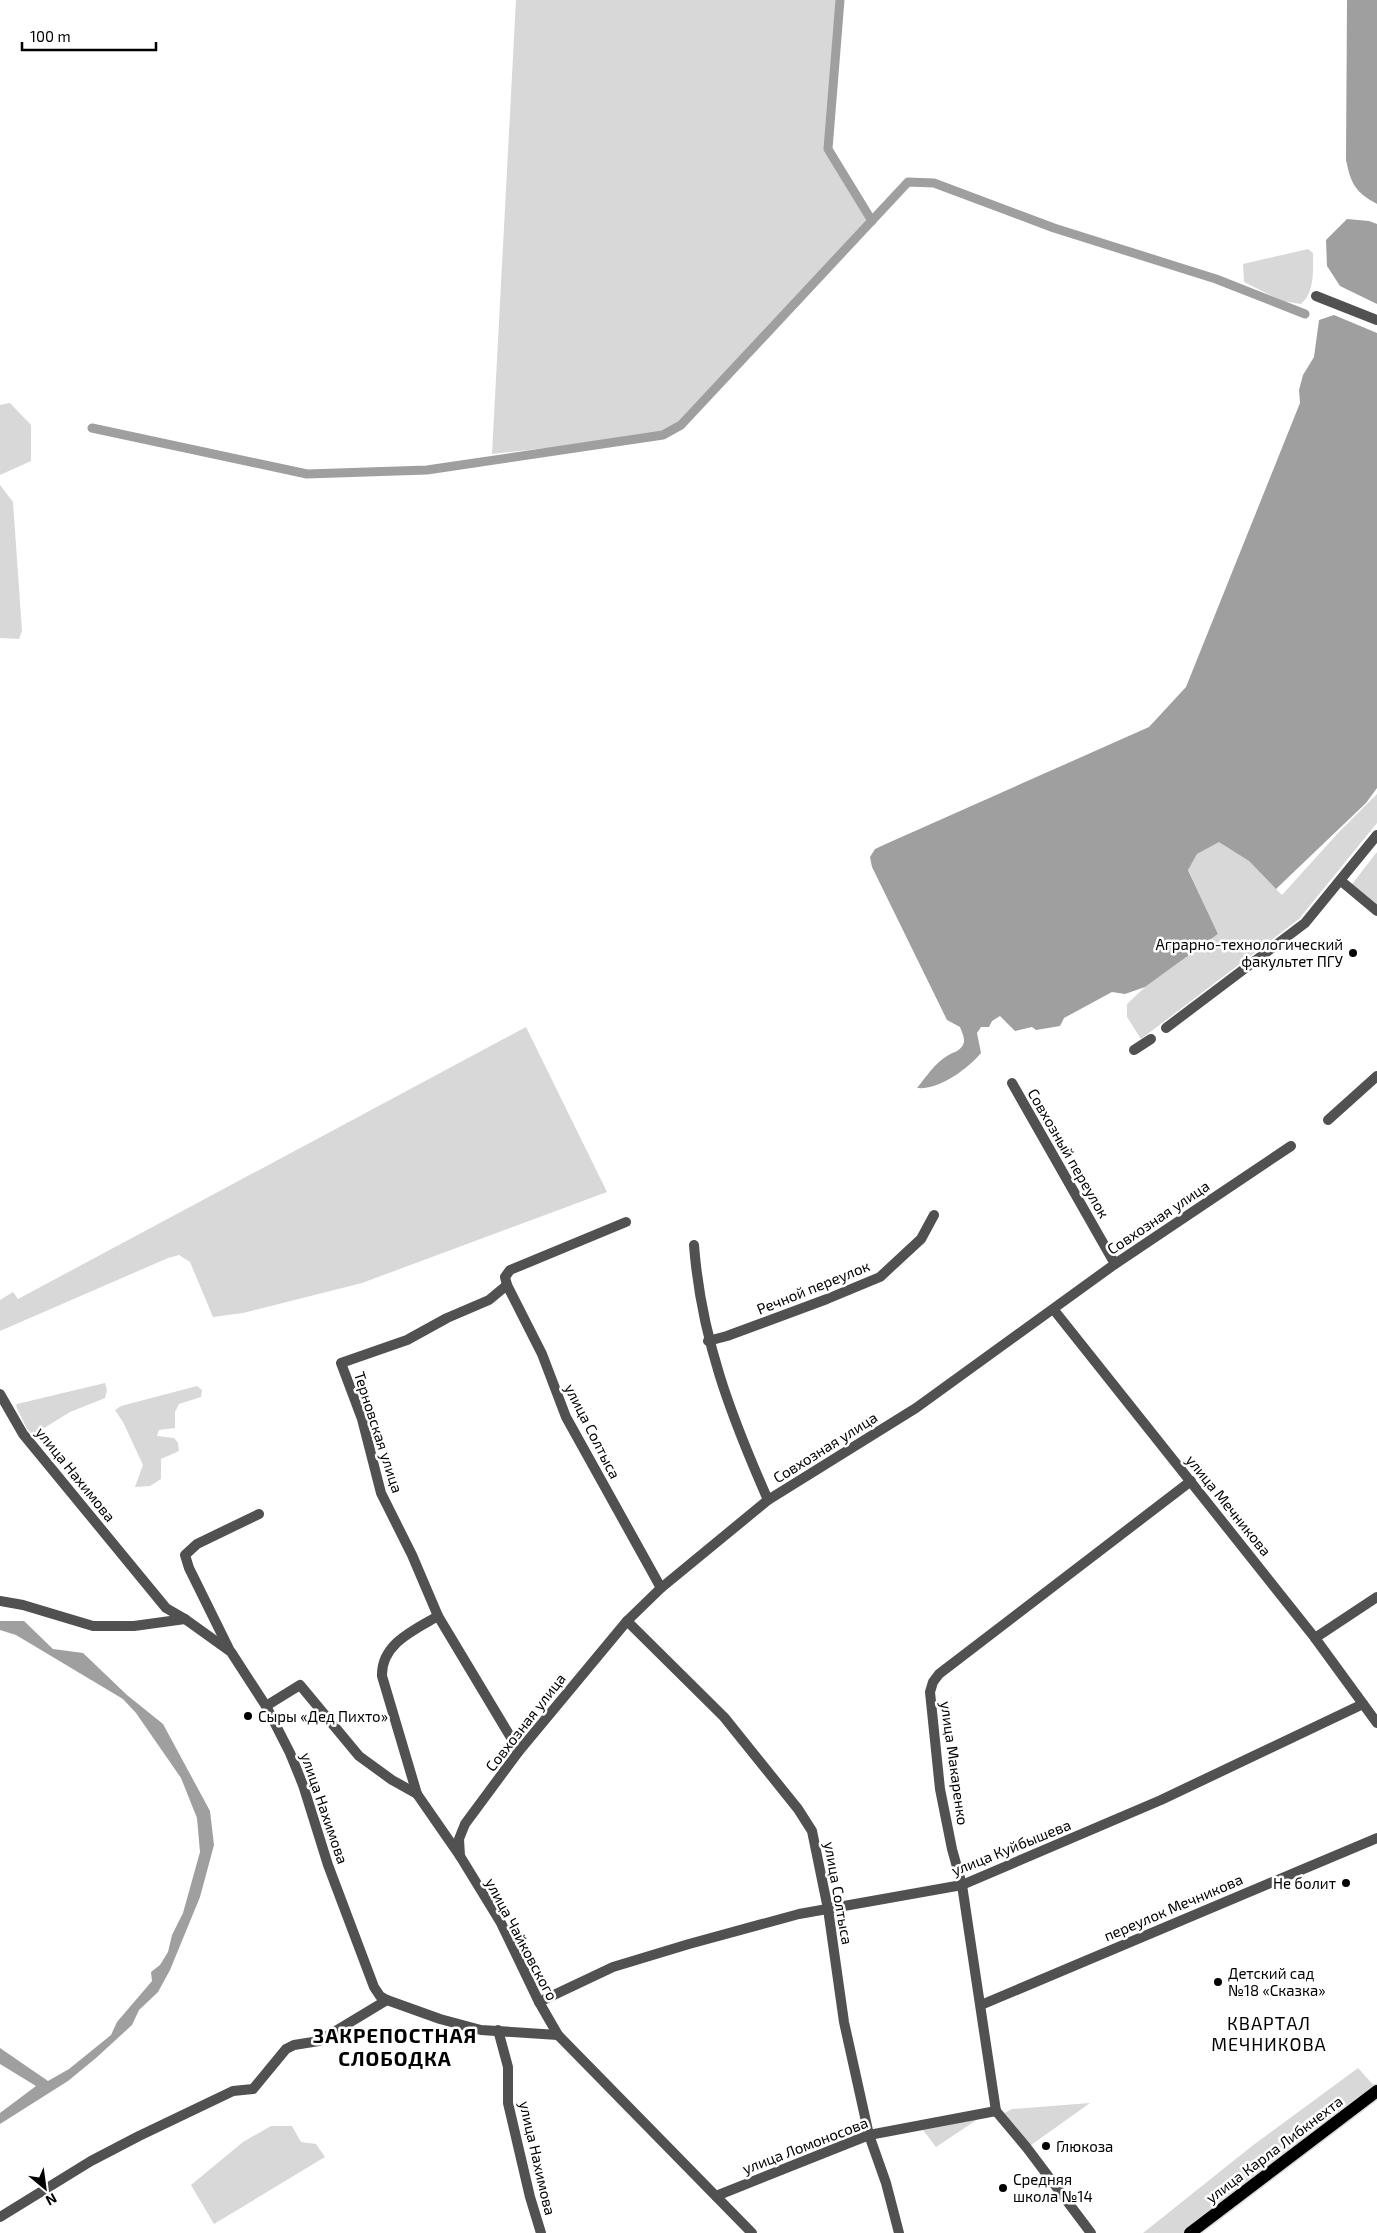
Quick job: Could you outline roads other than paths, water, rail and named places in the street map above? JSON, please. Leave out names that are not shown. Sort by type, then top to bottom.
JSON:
[{"type":"main road","name":"улица Карла Либкнехта","points":[[1190,2233],[1377,2091]]},
{"type":"street","points":[[1316,296],[1377,320]]},
{"type":"street","points":[[1166,1028],[1305,923],[1377,835]]},
{"type":"street","points":[[1340,881],[1377,911]]},
{"type":"street","points":[[1134,1050],[1151,1039]]},
{"type":"street","points":[[1328,1120],[1377,1076]]},
{"type":"street","name":"Совхозный переулок","points":[[1012,1082],[1115,1264]]},
{"type":"street","name":"Совхозная улица","points":[[460,1856],[459,1839],[466,1824],[519,1751],[626,1622],[661,1588],[768,1500],[916,1408],[1054,1310],[1115,1264],[1291,1146]]},
{"type":"street","name":"Речной переулок","points":[[708,1341],[727,1336],[880,1277],[921,1238],[934,1215]]},
{"type":"street","name":"Терновская улица","points":[[519,1751],[438,1616],[412,1555],[381,1493],[362,1420],[341,1364],[407,1340],[447,1318],[489,1300],[507,1285],[506,1277],[510,1270],[626,1222]]},
{"type":"street","points":[[694,1245],[696,1276],[708,1341],[736,1427],[768,1500]]},
{"type":"street","name":"улица Солтыса","points":[[507,1285],[542,1354],[566,1417],[661,1588]]},
{"type":"street","name":"улица Мечникова","points":[[1054,1310],[1315,1638],[1377,1724]]},
{"type":"street","name":"улица Нахимова","points":[[0,1394],[23,1434],[166,1608],[185,1619],[230,1652],[266,1706],[290,1753],[303,1785],[328,1865],[374,1987],[380,1996],[387,2000]]},
{"type":"street","name":"улица Макаренко","points":[[996,2112],[962,1885],[952,1849],[940,1789],[930,1692],[933,1682],[939,1674],[1191,1481]]},
{"type":"street","points":[[230,1652],[189,1568],[185,1555],[197,1544],[259,1514]]},
{"type":"street","points":[[1315,1638],[1377,1597]]},
{"type":"street","points":[[0,1601],[23,1605],[93,1626],[134,1626],[185,1619]]},
{"type":"street","points":[[417,1794],[382,1676],[382,1665],[388,1651],[438,1616]]},
{"type":"street","name":"улица Солтыса","points":[[626,1622],[724,1718],[798,1809],[812,1830],[828,1909],[844,2022],[869,2135],[886,2183],[899,2233]]},
{"type":"street","name":"улица Чайковского","points":[[266,1706],[300,1686],[359,1756],[392,1780],[417,1794],[460,1856],[501,1923],[539,2002],[558,2035],[752,2233]]},
{"type":"street","name":"улица Куйбышева","points":[[539,2002],[613,1967],[717,1936],[828,1909],[962,1885],[1161,1800],[1363,1704]]},
{"type":"street","name":"переулок Мечникова","points":[[981,2005],[1377,1838]]},
{"type":"street","points":[[0,2217],[91,2162],[139,2136],[233,2091],[253,2088],[286,2049],[294,2045],[320,2041],[387,2000],[440,2019],[481,2030],[558,2035]]},
{"type":"street","name":"улица Нахимова","points":[[498,2030],[508,2068],[508,2103],[530,2197],[541,2233]]},
{"type":"street","points":[[996,2112],[1027,2148],[1091,2233]]},
{"type":"street","name":"улица Ломоносова","points":[[716,2196],[869,2135],[996,2112]]},
{"type":"waterway","points":[[840,0],[828,149],[872,221]]},
{"type":"waterway","points":[[92,428],[307,474],[427,470],[663,435],[681,425],[908,182],[934,183],[1054,228],[1216,279],[1305,314]]},
{"type":"place","name":"Аграрно-технологический факультет ПГУ","points":[[1353,953]]},
{"type":"place","name":"Сыры «Дед Пихто»","points":[[248,1716]]},
{"type":"place","name":"Не болит","points":[[1346,1883]]},
{"type":"place","name":"Детский сад №18 «Сказка»","points":[[1218,1982]]},
{"type":"place","name":"Глюкоза","points":[[1046,2146]]},
{"type":"place","name":"Средняя школа №14","points":[[1003,2188]]},
{"type":"district","name":"КВАРТАЛ МЕЧНИКОВА","points":[[1269,2033]]},
{"type":"district","name":"ЗАКРЕПОСТНАЯ СЛОБОДКА","points":[[395,2046]]}]
